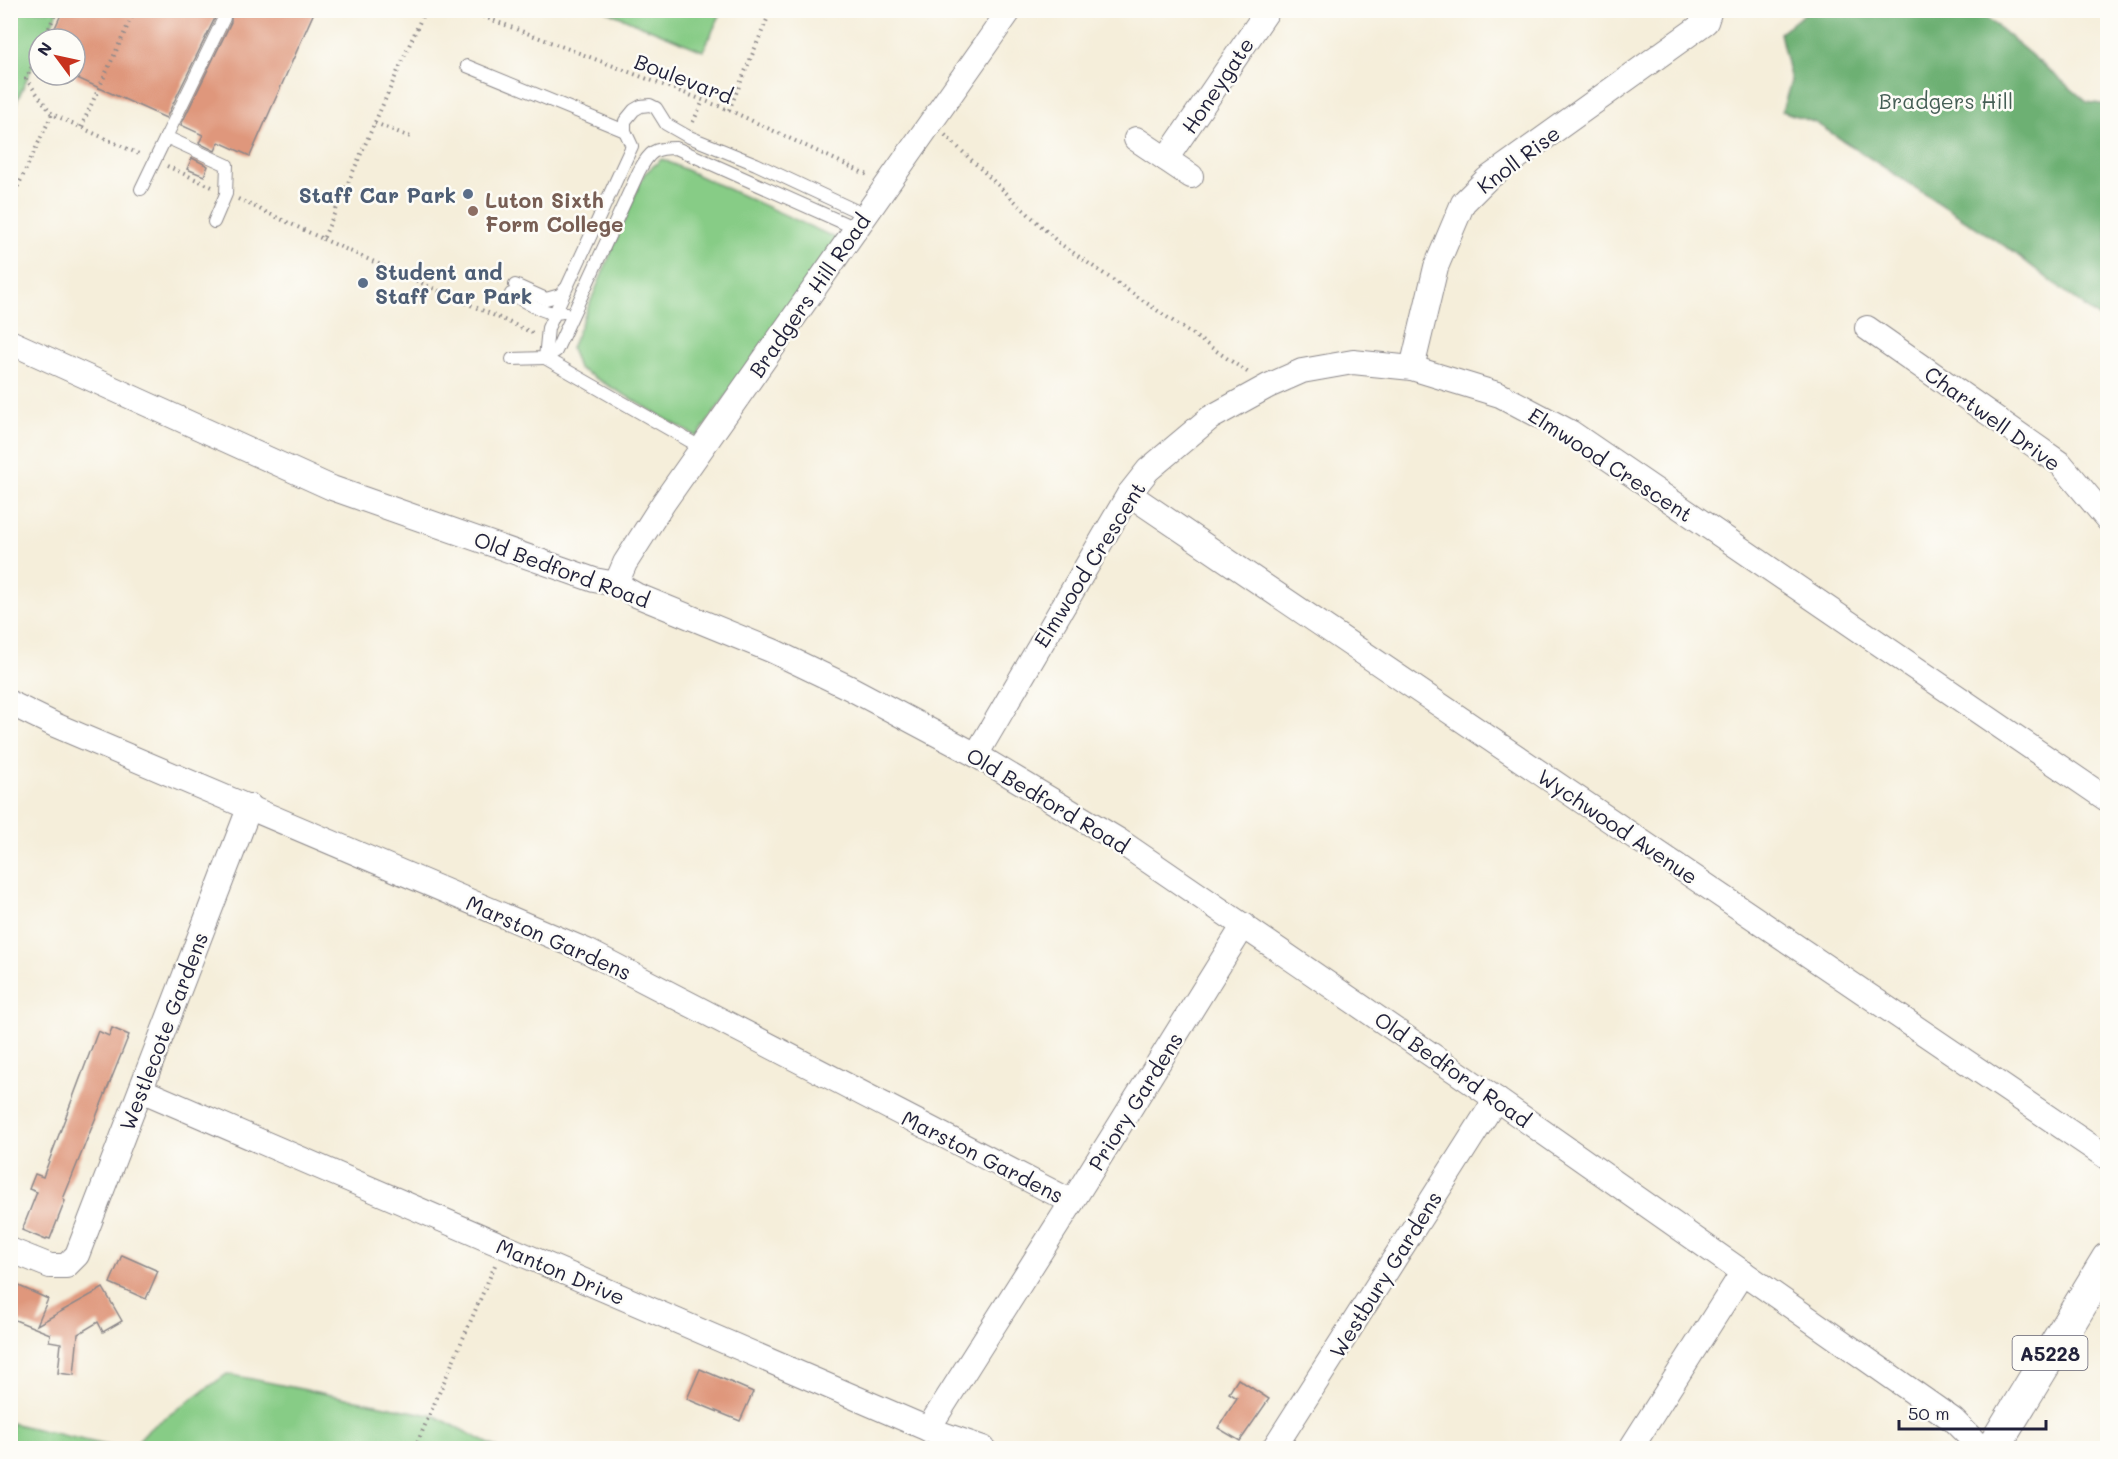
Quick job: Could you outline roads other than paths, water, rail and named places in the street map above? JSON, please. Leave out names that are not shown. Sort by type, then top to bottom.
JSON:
[{"type":"main road","name":"A5228","points":[[1993,1449],[2104,1270]]},
{"type":"street","name":"Bradgers Hill Road","points":[[616,584],[625,563],[702,448],[1010,10]]},
{"type":"street","name":"Honeygate","points":[[1166,159],[1268,10]]},
{"type":"street","name":"Knoll Rise","points":[[1412,368],[1436,267],[1462,203],[1487,179],[1706,22],[1710,10]]},
{"type":"street","points":[[1136,139],[1191,176]]},
{"type":"street","name":"Chartwell Drive","points":[[1868,328],[2061,464],[2108,520]]},
{"type":"street","name":"Old Bedford Road","points":[[10,342],[332,488],[594,580],[616,584],[636,595],[773,651],[850,688],[976,754],[1118,840],[1244,924],[1953,1420],[1981,1449]]},
{"type":"street","name":"Elmwood Crescent","points":[[976,754],[1129,494],[1148,470],[1210,418],[1268,386],[1302,370],[1353,362],[1412,368],[1500,395],[1570,432],[2108,800]]},
{"type":"street","name":"Wychwood Avenue","points":[[1129,494],[2108,1158]]},
{"type":"street","name":"Marston Gardens","points":[[10,703],[55,725],[250,806],[586,951],[1072,1202]]},
{"type":"street","name":"Westlecote Gardens","points":[[10,1250],[50,1266],[66,1266],[77,1255],[250,806]]},
{"type":"street","name":"Priory Gardens","points":[[928,1429],[1244,924]]},
{"type":"street","name":"Manton Drive","points":[[141,1090],[928,1429],[983,1449]]},
{"type":"street","name":"Westbury Gardens","points":[[1274,1449],[1496,1099]]},
{"type":"street","points":[[1631,1449],[1743,1272]]},
{"type":"lane","points":[[141,189],[224,18]]},
{"type":"lane","points":[[466,66],[625,131]]},
{"type":"lane","points":[[545,358],[548,328],[632,146],[625,131],[625,121],[628,115],[641,105],[656,108],[666,124],[687,136],[756,164],[860,222]]},
{"type":"lane","points":[[166,137],[227,165],[226,194],[214,222]]},
{"type":"lane","points":[[545,358],[556,351],[639,171],[648,155],[658,148],[676,148],[860,222]]},
{"type":"lane","points":[[568,285],[560,295],[546,299],[513,289],[525,302],[556,313],[578,305]]},
{"type":"lane","points":[[512,358],[545,358],[702,448]]},
{"type":"place","name":"Staff Car Park","points":[[468,194]]},
{"type":"place","name":"Luton Sixth Form College","points":[[473,211]]},
{"type":"place","name":"Student and Staff Car Park","points":[[363,283]]},
{"type":"park label","name":"Bradgers Hill","points":[[1946,100]]}]
